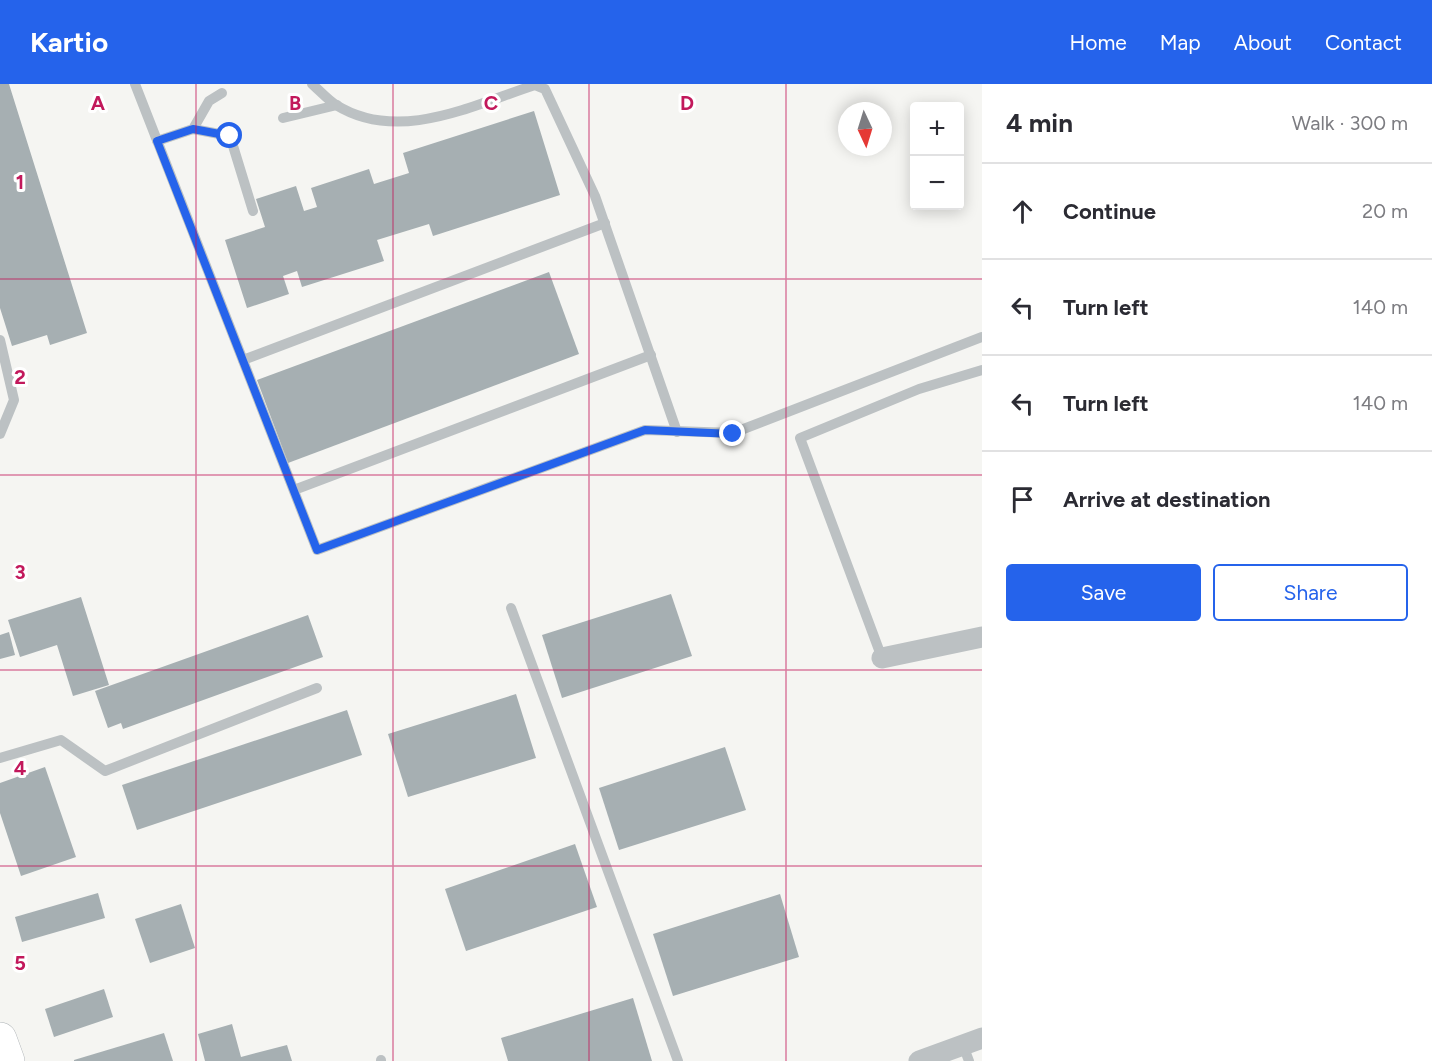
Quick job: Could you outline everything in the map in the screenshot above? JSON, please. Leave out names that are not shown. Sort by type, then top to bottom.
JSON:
[{"type":"main road","points":[[0,1039],[8,1061]]},
{"type":"street","points":[[882,658],[982,637]]},
{"type":"street","points":[[926,1060],[972,1048]]},
{"type":"lane","points":[[135,84],[317,550],[645,430],[733,434],[982,337]]},
{"type":"lane","points":[[312,84],[337,105],[392,123],[425,120],[535,85],[545,89],[605,223],[677,432]]},
{"type":"lane","points":[[193,129],[209,101],[222,93]]},
{"type":"lane","points":[[283,118],[337,105]]},
{"type":"lane","points":[[157,141],[193,129],[233,134],[253,211]]},
{"type":"lane","points":[[243,360],[605,223]]},
{"type":"lane","points":[[0,340],[14,400],[0,434]]},
{"type":"lane","points":[[294,490],[651,355]]},
{"type":"lane","points":[[882,658],[800,438],[919,389],[980,371],[982,382]]},
{"type":"lane","points":[[511,608],[678,1061]]},
{"type":"lane","points":[[0,758],[61,740],[105,771],[317,688]]},
{"type":"building","points":[[0,84],[9,84],[87,333],[50,345],[47,335],[12,346],[0,308]]},
{"type":"building","points":[[534,111],[560,195],[433,236],[429,224],[377,240],[384,261],[302,287],[297,271],[283,276],[289,294],[247,308],[225,240],[265,227],[256,199],[296,186],[304,211],[317,207],[311,188],[369,169],[374,184],[409,173],[403,153]]},
{"type":"building","points":[[549,272],[579,354],[288,463],[257,380]]},
{"type":"building","points":[[671,594],[692,656],[562,698],[542,635]]},
{"type":"building","points":[[81,597],[109,685],[73,696],[57,645],[20,657],[8,620]]},
{"type":"building","points":[[308,615],[323,657],[123,729],[121,723],[108,728],[95,691]]},
{"type":"building","points":[[9,632],[15,655],[0,659],[0,635]]},
{"type":"building","points":[[516,694],[536,758],[408,797],[388,734]]},
{"type":"building","points":[[347,710],[362,755],[137,830],[122,785]]},
{"type":"building","points":[[725,747],[746,810],[619,850],[599,788]]},
{"type":"building","points":[[45,767],[76,857],[21,876],[0,813],[0,783]]},
{"type":"building","points":[[575,844],[597,907],[466,951],[445,889]]},
{"type":"building","points":[[98,893],[105,918],[22,942],[15,917]]},
{"type":"building","points":[[780,894],[799,957],[673,996],[653,934]]},
{"type":"building","points":[[181,904],[195,948],[150,963],[135,919]]},
{"type":"building","points":[[104,989],[113,1017],[54,1037],[45,1009]]},
{"type":"building","points":[[633,998],[652,1061],[508,1061],[501,1038]]},
{"type":"building","points":[[232,1024],[241,1057],[287,1045],[292,1061],[205,1061],[198,1034]]},
{"type":"building","points":[[164,1033],[173,1061],[74,1061],[74,1060]]},
{"type":"route","points":[[230,136],[193,129],[157,141],[317,550],[645,430],[733,434]]}]
